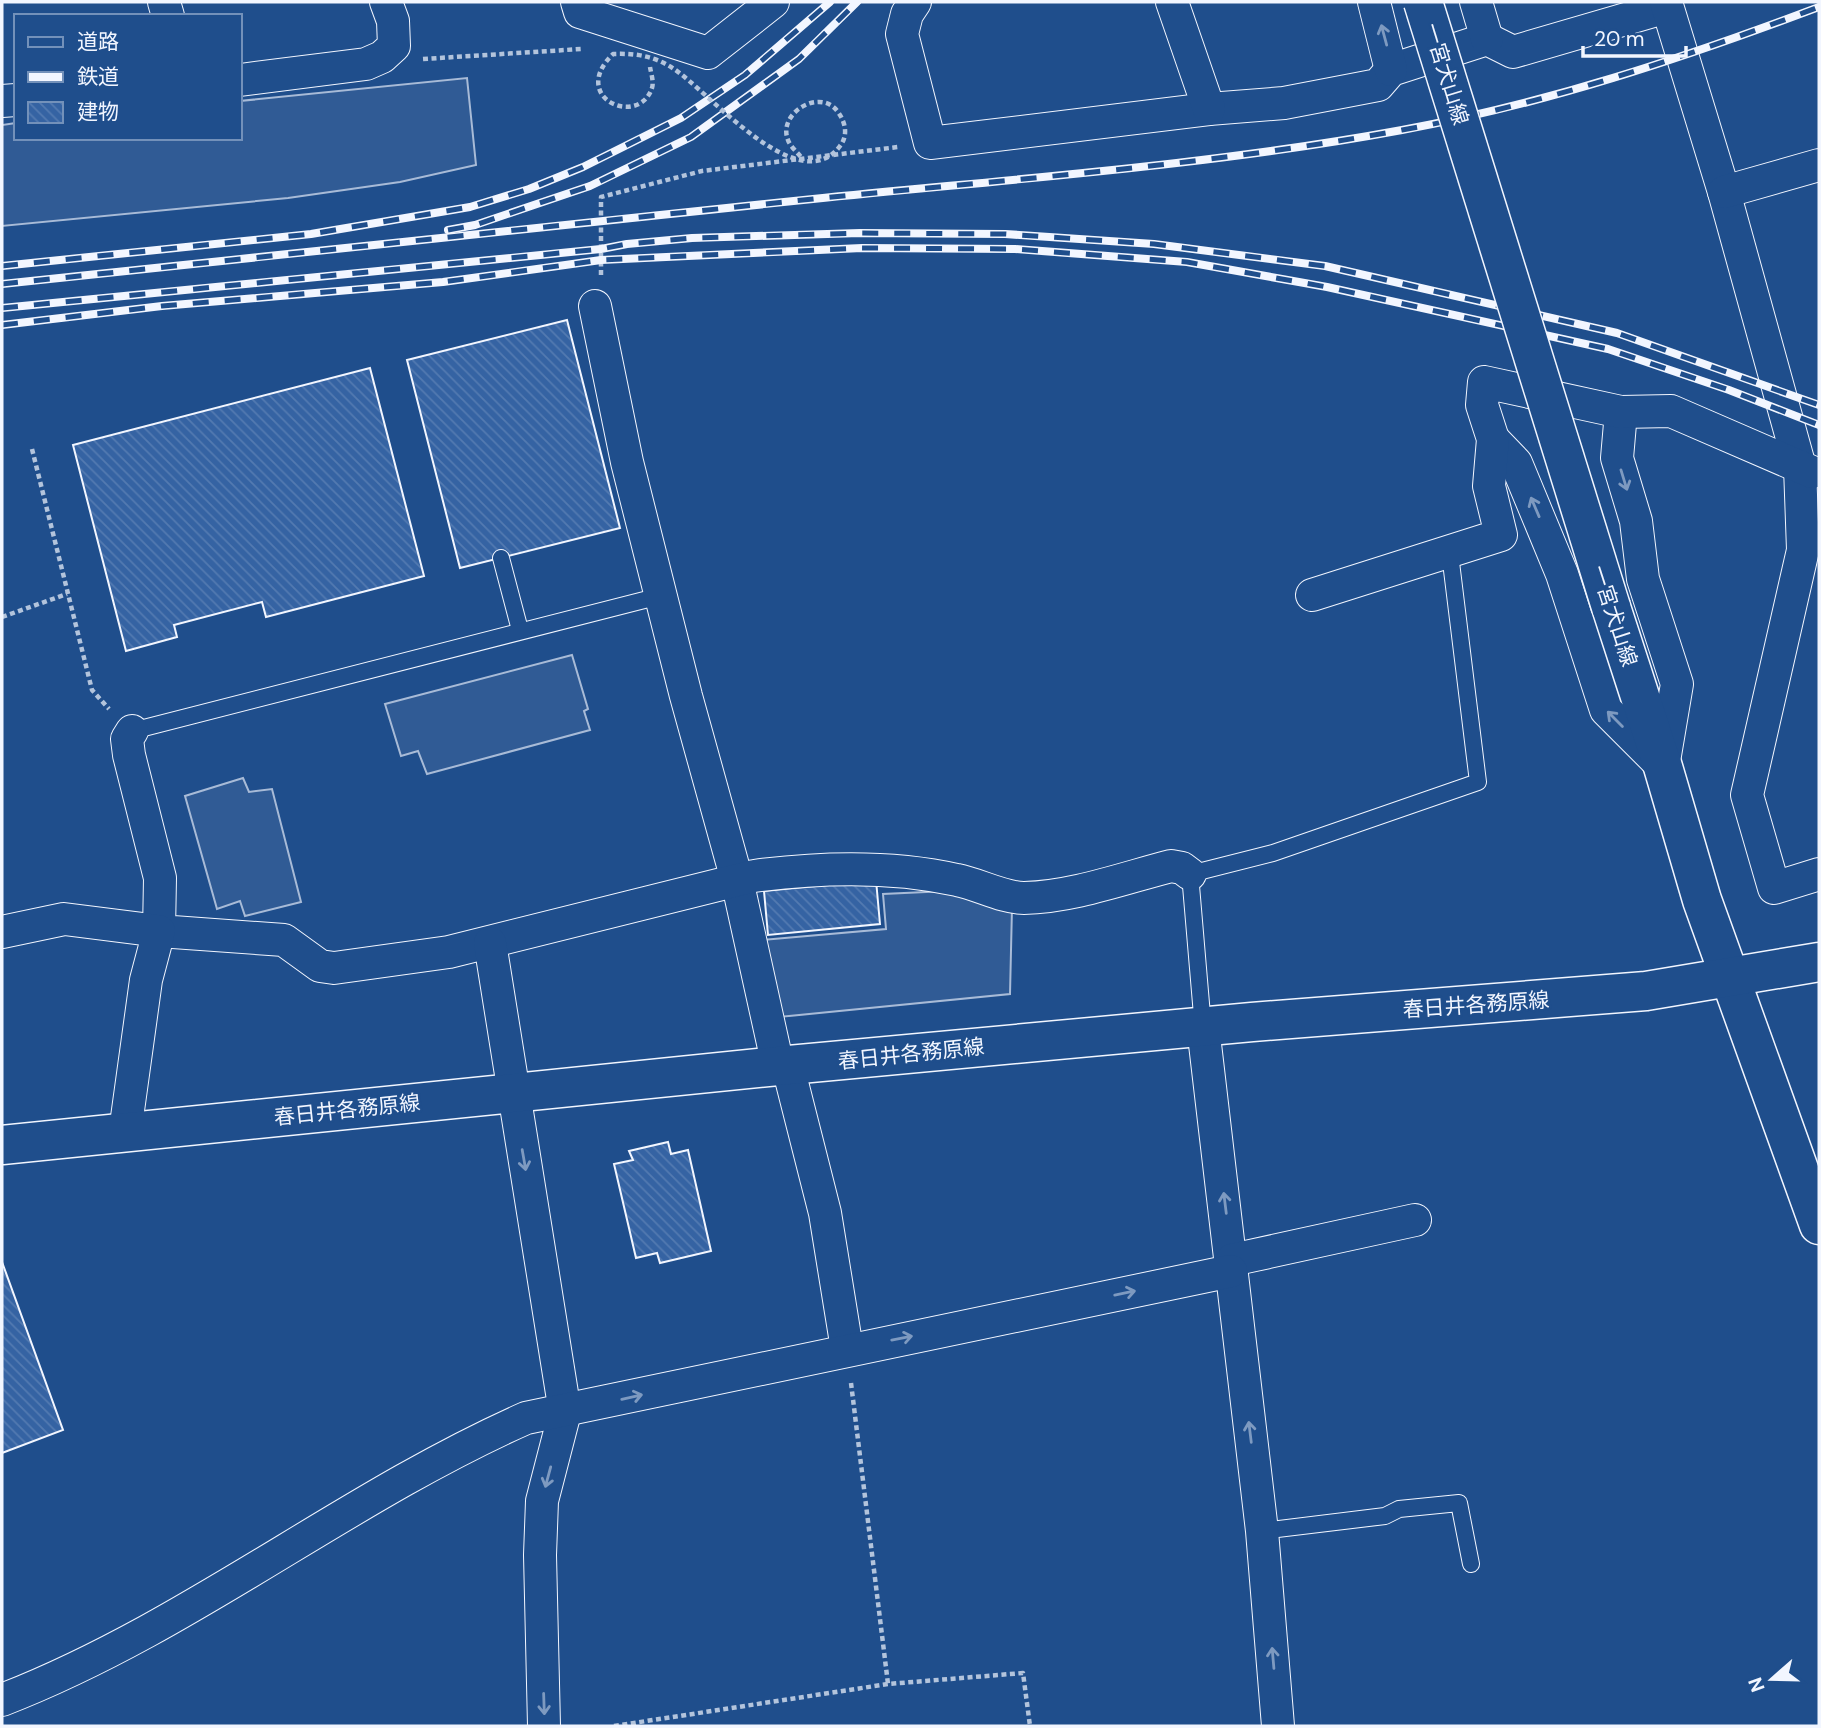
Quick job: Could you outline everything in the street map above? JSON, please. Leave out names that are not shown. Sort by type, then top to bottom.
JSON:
[{"type":"main road","name":"一宮犬山線","points":[[1423,2],[1663,767],[1702,900],[1819,1225]]},
{"type":"main road","name":"春日井各務原線","points":[[2,1145],[783,1066],[1203,1027],[1646,991],[1819,962]]},
{"type":"street","points":[[242,80],[366,64],[394,46],[393,21],[386,2]]},
{"type":"street","points":[[577,2],[580,12],[708,53],[773,2]]},
{"type":"street","points":[[915,2],[907,14],[902,34],[930,143],[1209,109],[1284,103],[1378,85],[1391,69],[1487,39],[1513,51],[1666,4],[1810,471],[1803,550],[1746,795],[1774,888],[1819,874]]},
{"type":"street","points":[[1172,2],[1209,109]]},
{"type":"street","points":[[1374,2],[1391,69]]},
{"type":"street","points":[[1476,2],[1487,39]]},
{"type":"street","points":[[1724,192],[1819,165]]},
{"type":"street","points":[[596,306],[627,462],[660,596],[737,880],[783,1066],[825,1213],[847,1349]]},
{"type":"street","points":[[1312,595],[1450,554],[1502,535],[1489,486],[1493,439],[1482,405],[1484,382],[1621,412],[1671,411],[1810,471]]},
{"type":"street","points":[[1621,412],[1618,458],[1636,521],[1643,579],[1677,684],[1663,767]]},
{"type":"street","points":[[1493,439],[1517,463],[1560,569],[1606,710],[1663,767]]},
{"type":"street","points":[[125,1132],[146,980],[159,931],[160,878],[129,755],[127,739],[132,731]]},
{"type":"street","points":[[2,932],[64,919],[159,931],[284,940],[320,966],[334,968],[449,953],[737,880],[799,870],[867,868],[956,879],[1022,898],[1075,890],[1171,866],[1182,868],[1190,874]]},
{"type":"street","points":[[490,943],[565,1412],[542,1501],[540,1555],[544,1726]]},
{"type":"street","points":[[1203,1027],[1262,1531],[1278,1726]]},
{"type":"street","points":[[2,1700],[37,1686],[163,1623],[482,1437],[526,1418],[565,1412],[1232,1265],[1415,1220]]},
{"type":"lane","points":[[1203,1027],[1190,874],[1273,853],[1478,782],[1450,554]]},
{"type":"lane","points":[[501,558],[520,630]]},
{"type":"lane","points":[[132,731],[660,596]]},
{"type":"lane","points":[[1262,1531],[1385,1516],[1399,1509],[1459,1503],[1471,1564]]},
{"type":"path","points":[[394,46],[407,60],[586,48]]},
{"type":"path","points":[[610,46],[650,67],[653,87],[645,100],[630,108],[613,106],[603,97],[597,81],[602,65],[613,54],[636,53],[673,68],[768,146],[788,158],[811,163],[834,155],[844,142],[846,126],[837,110],[826,103],[810,102],[794,113],[787,126],[788,140],[801,157]]},
{"type":"path","points":[[596,306],[602,295],[601,197],[702,171],[930,143]]},
{"type":"path","points":[[32,449],[92,690],[132,731]]},
{"type":"path","points":[[2,617],[68,594]]},
{"type":"path","points":[[847,1349],[888,1684]]},
{"type":"path","points":[[614,1726],[888,1684],[1023,1673],[1030,1726]]},
{"type":"shaded area","points":[[467,78],[476,165],[400,182],[288,198],[2,226],[2,125],[14,123],[14,140],[242,140],[242,101]]},
{"type":"shaded area","points":[[572,655],[588,709],[584,711],[590,730],[427,774],[418,751],[401,756],[385,704]]},
{"type":"shaded area","points":[[243,778],[249,792],[272,789],[301,902],[245,916],[240,901],[217,909],[185,796]]},
{"type":"shaded area","points":[[948,891],[1012,907],[1010,994],[779,1017],[762,940],[886,929],[883,894]]},
{"type":"building","points":[[567,320],[620,528],[460,568],[407,360]]},
{"type":"building","points":[[370,368],[424,576],[266,617],[262,602],[174,625],[177,637],[126,651],[73,445]]},
{"type":"building","points":[[876,880],[880,924],[768,935],[764,891]]},
{"type":"building","points":[[668,1142],[671,1154],[688,1150],[711,1251],[660,1263],[657,1253],[636,1258],[614,1164],[633,1160],[629,1151]]},
{"type":"building","points":[[2,1262],[63,1430],[2,1453]]},
{"type":"railway","points":[[2,266],[311,234],[470,207],[529,189],[583,167],[681,118],[745,75],[830,2]]},
{"type":"railway","points":[[448,230],[475,225],[590,186],[691,137],[799,59],[857,2]]},
{"type":"railway","points":[[2,284],[1108,170],[1329,142],[1455,119],[1561,93],[1717,44],[1819,7]]},
{"type":"railway","points":[[2,308],[692,238],[860,233],[1005,234],[1154,244],[1325,266],[1617,333],[1819,405]]},
{"type":"railway","points":[[2,325],[162,306],[443,282],[601,260],[862,248],[1015,249],[1187,262],[1327,287],[1608,349],[1729,390],[1819,425]]}]
